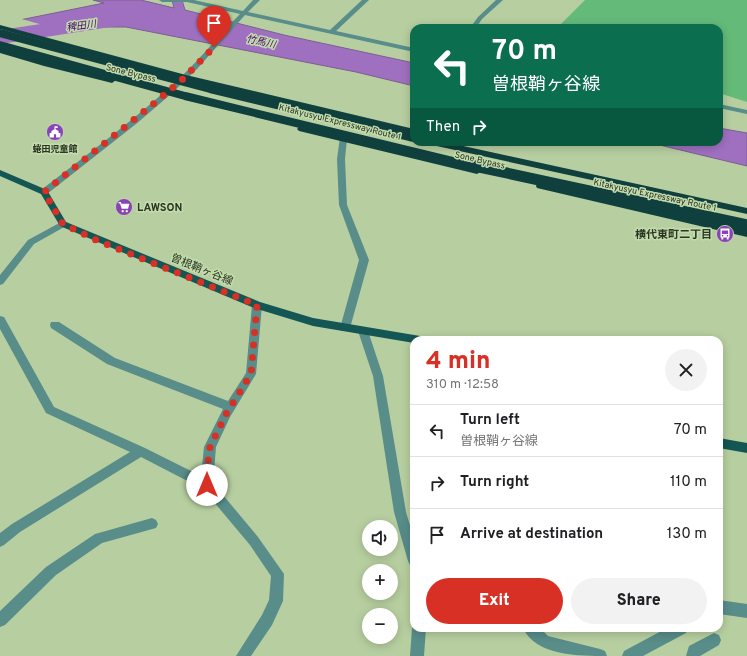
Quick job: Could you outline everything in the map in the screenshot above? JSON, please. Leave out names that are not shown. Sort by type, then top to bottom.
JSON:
[{"type":"highway","name":"Sone Bypass","points":[[0,27],[184,78],[410,131]]},
{"type":"highway","name":"Kitakyusyu Expressway Route 1","points":[[0,33],[210,89],[410,137]]},
{"type":"highway","name":"Kitakyusyu Expressway Route 1","points":[[0,45],[339,134],[616,198],[747,225]]},
{"type":"highway","name":"Sone Bypass","points":[[0,50],[47,64],[343,139],[747,233]]},
{"type":"highway","name":"Kitakyusyu Expressway Route 1","points":[[450,146],[747,211]]},
{"type":"highway","name":"Sone Bypass","points":[[476,146],[747,204]]},
{"type":"main road","points":[[0,173],[44,192],[63,224]]},
{"type":"main road","name":"曽根鞘ヶ谷線","points":[[63,224],[96,240],[257,305],[312,322],[410,338]]},
{"type":"main road","points":[[723,444],[747,448]]},
{"type":"street","points":[[162,0],[190,0],[410,49]]},
{"type":"street","points":[[44,192],[184,78],[214,47],[244,12],[257,0]]},
{"type":"street","points":[[331,32],[366,0]]},
{"type":"street","points":[[476,24],[480,18],[500,0]]},
{"type":"street","points":[[723,107],[747,112]]},
{"type":"street","points":[[343,139],[341,159],[343,205],[364,260],[345,328]]},
{"type":"street","points":[[0,282],[5,272],[31,242],[63,224]]},
{"type":"street","points":[[207,485],[207,469],[210,447],[230,407],[251,374],[257,305]]},
{"type":"street","points":[[0,320],[50,410],[141,451],[207,485],[254,541],[278,574],[276,601],[267,620],[243,656]]},
{"type":"street","points":[[55,325],[110,361],[230,407]]},
{"type":"street","points":[[363,331],[378,376],[400,512],[410,547]]},
{"type":"street","points":[[0,542],[16,528],[141,451]]},
{"type":"street","points":[[0,620],[51,571],[99,538],[152,524]]},
{"type":"street","points":[[723,608],[747,611]]},
{"type":"street","points":[[417,656],[419,632]]},
{"type":"street","points":[[534,632],[544,642],[600,656]]},
{"type":"street","points":[[629,656],[673,632]]},
{"type":"street","points":[[693,656],[694,651],[714,640]]},
{"type":"water","name":"竹馬川","points":[[93,0],[141,0],[174,8],[172,0],[182,0],[185,10],[284,35],[410,62],[410,85],[356,72],[126,27],[64,27],[0,40],[0,24],[104,3]]},
{"type":"water","points":[[723,129],[747,133],[747,166],[664,146],[723,146]]},
{"type":"pier","points":[[18,18],[61,30],[0,42],[0,22]]},
{"type":"building","points":[[585,0],[747,0],[747,102],[723,94],[723,24],[561,24]]},
{"type":"waterway","name":"稗田川","points":[[7,36],[115,20]]},
{"type":"place","name":"蜷田児童館","points":[[55,132]]},
{"type":"place","name":"LAWSON","points":[[124,207]]},
{"type":"place","name":"横代東町二丁目","points":[[725,234]]},
{"type":"route","points":[[207,485],[207,469],[210,447],[226,414],[251,374],[257,305],[96,240],[63,224],[44,192],[184,78],[214,47]]}]
